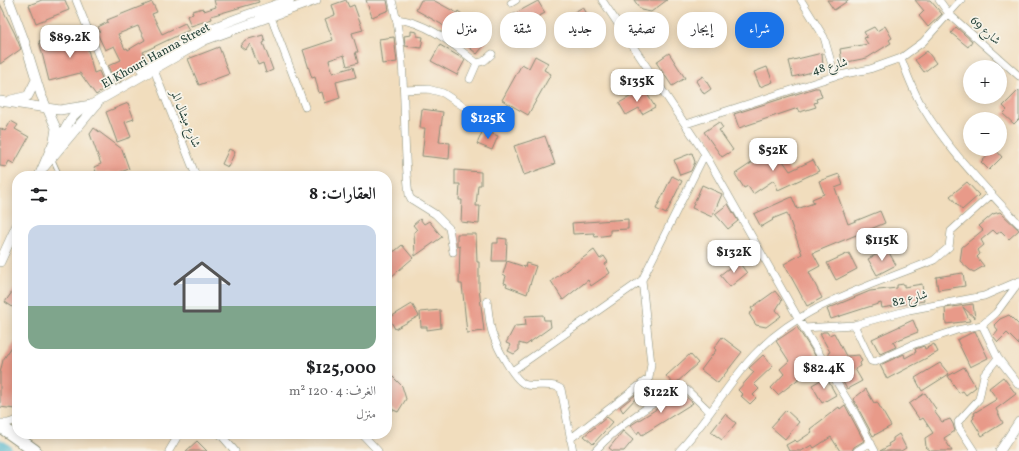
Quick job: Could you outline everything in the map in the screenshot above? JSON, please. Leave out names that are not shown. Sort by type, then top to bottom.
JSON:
[{"type":"highway","points":[[0,425],[12,434]]},
{"type":"highway","points":[[0,435],[25,451]]},
{"type":"highway","points":[[19,439],[35,451]]},
{"type":"street","points":[[9,0],[24,40],[36,80],[47,109],[55,124],[56,133],[44,167]]},
{"type":"street","points":[[76,0],[112,89]]},
{"type":"street","name":"El Khouri Hanna Street","points":[[83,108],[98,102],[205,40],[269,12],[290,0]]},
{"type":"street","name":"El Khouri Hanna Street","points":[[98,102],[112,89],[166,54],[204,32],[226,22],[316,0]]},
{"type":"street","points":[[392,0],[397,19],[404,90],[409,195],[411,199],[435,214],[449,228],[453,252]]},
{"type":"street","points":[[602,0],[705,154],[804,328],[853,409],[875,451]]},
{"type":"street","points":[[801,0],[824,37],[835,76]]},
{"type":"street","name":"شارع 69","points":[[939,0],[950,14],[1019,76]]},
{"type":"street","name":"شارع 48","points":[[686,124],[835,76],[870,69],[903,57],[923,42],[950,14],[961,0]]},
{"type":"street","points":[[269,12],[305,107]]},
{"type":"street","points":[[397,19],[410,21],[430,30],[477,62],[484,61],[492,54]]},
{"type":"street","points":[[903,57],[915,93],[930,118],[966,166],[1019,224]]},
{"type":"street","points":[[903,57],[918,91],[933,116],[972,168],[1019,218]]},
{"type":"street","points":[[470,79],[477,62]]},
{"type":"street","name":"شارع ميشال المر","points":[[154,70],[194,171]]},
{"type":"street","points":[[1,102],[28,96],[36,80]]},
{"type":"street","points":[[404,90],[428,89],[443,93],[481,118]]},
{"type":"street","points":[[1,102],[47,109],[83,108]]},
{"type":"street","points":[[44,167],[98,102]]},
{"type":"street","points":[[42,171],[68,121],[83,108]]},
{"type":"street","points":[[512,371],[642,280],[705,154]]},
{"type":"street","points":[[679,451],[753,356],[773,336],[812,310],[853,291],[879,283],[942,255],[949,247],[951,231],[992,194]]},
{"type":"street","points":[[0,262],[12,236]]},
{"type":"street","points":[[570,439],[649,378],[651,364],[642,280]]},
{"type":"street","points":[[854,325],[868,356],[871,361],[875,362],[912,345],[957,330],[982,325],[996,312],[1019,281]]},
{"type":"street","name":"شارع 82","points":[[804,328],[854,325],[908,310],[984,296],[1019,281]]},
{"type":"street","points":[[487,301],[492,334],[519,381],[525,385],[554,385],[561,389],[573,451]]},
{"type":"street","points":[[982,325],[998,358],[1019,385]]},
{"type":"street","points":[[974,451],[958,422],[978,401],[984,375],[998,358]]},
{"type":"street","points":[[595,451],[654,403],[682,389],[687,390],[710,412]]},
{"type":"street","points":[[0,425],[12,422]]},
{"type":"street","points":[[1000,451],[1019,422]]},
{"type":"street","points":[[169,451],[176,439]]},
{"type":"street","points":[[224,439],[235,451]]},
{"type":"street","points":[[367,439],[378,451]]},
{"type":"street","points":[[857,451],[871,442]]},
{"type":"lane","points":[[52,157],[58,171]]},
{"type":"building","points":[[42,0],[65,0],[69,10],[36,23],[29,5]]},
{"type":"building","points":[[214,0],[258,0],[259,2],[211,16],[212,19],[191,26],[187,16],[193,14],[192,11],[203,8],[204,11],[216,7]]},
{"type":"building","points":[[346,0],[349,7],[354,5],[363,30],[352,33],[358,52],[355,52],[358,63],[347,66],[344,55],[329,60],[333,73],[353,67],[356,77],[336,82],[340,98],[325,103],[322,92],[319,93],[315,77],[312,78],[303,50],[333,40],[325,19],[335,15],[332,5]]},
{"type":"building","points":[[366,0],[387,0],[389,10],[372,17]]},
{"type":"building","points":[[421,0],[433,0],[455,12],[442,12],[442,25],[416,10]]},
{"type":"building","points":[[634,0],[667,0],[651,12],[641,10]]},
{"type":"building","points":[[827,0],[849,0],[834,10]]},
{"type":"building","points":[[915,0],[930,0],[942,14],[928,27],[919,16],[924,11]]},
{"type":"building","points":[[538,1],[544,12],[518,12]]},
{"type":"building","points":[[152,2],[157,12],[152,14],[162,34],[185,23],[189,30],[143,52],[147,60],[138,65],[136,70],[121,77],[123,80],[115,84],[108,66],[121,60],[114,46],[105,50],[97,33],[100,31],[98,27],[108,22],[107,20]],"holes":[[[138,26],[145,40],[128,50],[127,48],[125,49],[118,34]]]},
{"type":"building","points":[[0,4],[21,49],[0,64]]},
{"type":"building","points":[[583,7],[586,12],[574,12]]},
{"type":"building","points":[[885,26],[892,38],[889,40],[891,43],[867,58],[842,63],[840,49],[868,44],[864,38],[867,37],[864,32],[874,27],[877,31]]},
{"type":"building","points":[[956,27],[972,41],[968,47],[951,33]]},
{"type":"building","points":[[83,30],[94,73],[99,71],[106,88],[96,95],[80,73],[49,81],[39,41]]},
{"type":"building","points":[[411,31],[417,32],[417,36],[423,37],[421,48],[405,46],[404,36],[411,35]]},
{"type":"building","points":[[263,35],[265,42],[263,43],[273,70],[266,73],[263,63],[258,65],[250,44],[245,50],[240,46],[245,40]]},
{"type":"building","points":[[394,37],[397,62],[382,64],[379,39]]},
{"type":"building","points":[[440,45],[442,48],[445,48],[465,60],[457,75],[431,61]]},
{"type":"building","points":[[219,47],[229,74],[199,85],[188,59]]},
{"type":"building","points":[[470,48],[482,48],[477,54]]},
{"type":"building","points":[[927,51],[936,63],[924,72],[915,60]]},
{"type":"building","points":[[669,53],[685,78],[672,86],[656,62]]},
{"type":"building","points":[[822,53],[823,69],[793,77],[789,61]]},
{"type":"building","points":[[535,56],[548,63],[544,70],[551,74],[528,115],[502,100],[522,64],[529,68]]},
{"type":"building","points":[[767,67],[773,82],[760,87],[754,72]]},
{"type":"building","points":[[703,76],[711,89],[704,94],[696,81]]},
{"type":"building","points":[[819,88],[822,97],[816,99],[817,102],[814,103],[816,107],[800,112],[798,108],[739,128],[734,114]]},
{"type":"building","points":[[644,89],[655,107],[642,114],[639,108],[626,115],[619,103]]},
{"type":"building","points":[[1019,90],[1019,119],[1014,124],[1007,118],[1007,112],[1005,112],[1007,110],[1003,106],[1007,104],[1007,102]]},
{"type":"building","points":[[128,103],[134,119],[125,122],[131,137],[117,142],[106,112]]},
{"type":"building","points":[[422,109],[443,112],[439,142],[450,143],[449,159],[422,156],[425,128],[420,128]]},
{"type":"building","points":[[11,121],[18,125],[15,129],[29,137],[14,164],[9,161],[6,167],[0,166],[0,128],[5,131]]},
{"type":"building","points":[[719,122],[723,128],[719,130],[733,150],[722,157],[704,132]]},
{"type":"building","points":[[94,128],[122,149],[129,169],[124,171],[96,171],[94,167],[101,164],[90,134]]},
{"type":"building","points":[[483,130],[498,136],[492,150],[477,144]]},
{"type":"building","points":[[545,136],[555,164],[524,175],[514,146]]},
{"type":"building","points":[[774,148],[790,171],[813,160],[819,171],[778,190],[774,180],[753,194],[748,186],[744,188],[735,174]]},
{"type":"building","points":[[229,149],[235,152],[228,167],[222,164]]},
{"type":"building","points":[[692,153],[695,162],[691,171],[680,175],[674,160]]},
{"type":"building","points":[[987,156],[1002,157],[989,170],[981,162]]},
{"type":"building","points":[[455,170],[481,172],[481,185],[478,185],[476,206],[480,206],[479,224],[461,222],[462,200],[459,200],[460,184],[455,184]]},
{"type":"building","points":[[839,174],[843,185],[835,188],[848,224],[880,211],[885,223],[813,253],[820,266],[809,272],[822,298],[807,306],[784,264],[802,254],[787,213],[772,219],[773,220],[761,227],[754,214],[792,197],[797,209],[814,203],[812,199],[824,194],[819,181]]},
{"type":"building","points":[[672,176],[682,181],[666,214],[656,209]]},
{"type":"building","points":[[967,182],[979,195],[962,210],[950,196]]},
{"type":"building","points":[[702,185],[722,194],[712,217],[692,208]]},
{"type":"building","points":[[728,204],[738,221],[728,229],[715,214]]},
{"type":"building","points":[[1000,212],[1019,230],[1009,239],[1001,231],[997,234],[993,230],[981,240],[984,245],[978,250],[980,254],[977,257],[984,266],[974,272],[960,261],[962,247],[983,230],[979,226],[993,214]]},
{"type":"building","points":[[420,219],[424,224],[429,221],[442,237],[415,256],[414,232],[417,230],[413,225]]},
{"type":"building","points":[[628,219],[628,229],[610,230],[610,235],[595,237],[594,233],[573,234],[572,223]]},
{"type":"building","points":[[457,234],[476,234],[477,262],[479,262],[479,288],[484,331],[467,333],[462,284],[459,284],[460,246],[457,247]]},
{"type":"building","points":[[498,238],[507,239],[506,261],[492,261],[493,243],[498,243]]},
{"type":"building","points":[[402,245],[413,258],[392,276],[392,251],[395,251]]},
{"type":"building","points":[[887,249],[896,265],[877,275],[868,259]]},
{"type":"building","points":[[594,250],[600,259],[604,256],[608,262],[605,264],[610,273],[591,286],[588,280],[563,300],[551,281]]},
{"type":"building","points":[[849,253],[857,269],[836,280],[827,263]]},
{"type":"building","points":[[507,261],[525,267],[526,263],[536,266],[527,294],[506,286],[507,284],[504,283],[506,276],[503,274]]},
{"type":"building","points":[[738,261],[747,273],[730,287],[720,275]]},
{"type":"building","points":[[963,273],[965,286],[938,290],[936,277]]},
{"type":"building","points":[[904,284],[904,287],[922,284],[924,301],[882,308],[881,303],[831,319],[827,309],[870,291],[897,288],[897,285]]},
{"type":"building","points":[[775,291],[782,300],[776,310],[781,316],[766,327],[756,325],[749,314],[753,311],[751,308]]},
{"type":"building","points":[[12,292],[12,307],[5,302]]},
{"type":"building","points":[[412,304],[419,316],[395,329],[392,324],[392,316]]},
{"type":"building","points":[[973,304],[975,318],[963,307],[970,321],[946,324],[945,308]]},
{"type":"building","points":[[440,310],[441,328],[427,330],[427,327],[421,327],[420,312]]},
{"type":"building","points":[[543,315],[544,320],[550,320],[551,327],[526,345],[519,343],[519,350],[514,354],[508,351],[511,345],[506,343],[515,326],[526,325],[525,316]]},
{"type":"building","points":[[1009,315],[1019,325],[1019,345],[1007,333],[998,342],[993,336],[998,330],[994,325],[1000,319]]},
{"type":"building","points":[[913,320],[918,332],[893,342],[896,347],[880,354],[872,339]]},
{"type":"building","points":[[797,327],[818,360],[798,373],[801,377],[778,395],[771,388],[784,374],[780,369],[789,361],[776,341]]},
{"type":"building","points":[[975,331],[988,358],[970,367],[957,340]]},
{"type":"building","points":[[827,332],[829,335],[834,333],[846,356],[859,355],[862,361],[860,363],[861,366],[855,369],[862,381],[847,389],[843,382],[849,379],[840,358],[833,362],[828,353],[830,352],[820,334]]},
{"type":"building","points":[[722,337],[742,352],[718,383],[701,370],[716,350],[714,348]]},
{"type":"building","points":[[934,344],[938,352],[887,379],[880,365],[904,354],[905,358],[916,352],[915,349],[924,346],[925,349]]},
{"type":"building","points":[[12,346],[12,409],[0,407],[0,373],[3,360]]},
{"type":"building","points":[[690,354],[698,363],[674,385],[666,376]]},
{"type":"building","points":[[763,355],[773,366],[754,384],[759,389],[753,395],[756,398],[750,404],[741,396],[743,395],[738,390],[754,372],[749,368]]},
{"type":"building","points":[[940,363],[949,374],[922,391],[915,378]]},
{"type":"building","points":[[964,367],[976,387],[966,395],[963,391],[959,393],[948,376]]},
{"type":"building","points":[[392,376],[402,386],[406,399],[398,412],[392,409]]},
{"type":"building","points":[[826,377],[836,395],[822,403],[812,385]]},
{"type":"building","points":[[1003,377],[1016,394],[996,409],[1003,423],[982,436],[972,420],[974,418],[973,416],[975,415],[974,413],[997,399],[989,388]]},
{"type":"building","points":[[866,389],[874,403],[877,402],[891,426],[873,436],[853,399]]},
{"type":"building","points":[[925,393],[936,409],[934,411],[942,422],[950,419],[953,424],[955,431],[944,438],[952,451],[931,451],[926,447],[925,438],[933,433],[923,418],[920,420],[909,404]]},
{"type":"building","points":[[683,394],[693,403],[642,435],[639,431],[637,434],[631,425]]},
{"type":"building","points":[[635,395],[637,397],[623,412],[620,407]]},
{"type":"building","points":[[845,405],[864,441],[854,447],[852,451],[840,451],[831,437],[814,448],[812,445],[801,451],[789,451],[786,445],[795,440],[797,442],[812,432],[810,429],[839,407],[840,409]]},
{"type":"building","points":[[786,410],[799,422],[785,439],[771,427]]},
{"type":"building","points":[[725,414],[736,423],[722,440],[711,432]]},
{"type":"building","points":[[607,417],[613,422],[593,444],[584,436]]},
{"type":"building","points":[[623,431],[633,440],[624,451],[613,451],[609,448]]},
{"type":"building","points":[[899,434],[906,448],[901,451],[880,451],[889,446],[888,444],[893,441],[893,438]]},
{"type":"building","points":[[197,441],[207,451],[186,451]]},
{"type":"waterway","points":[[0,447],[5,451]]}]
